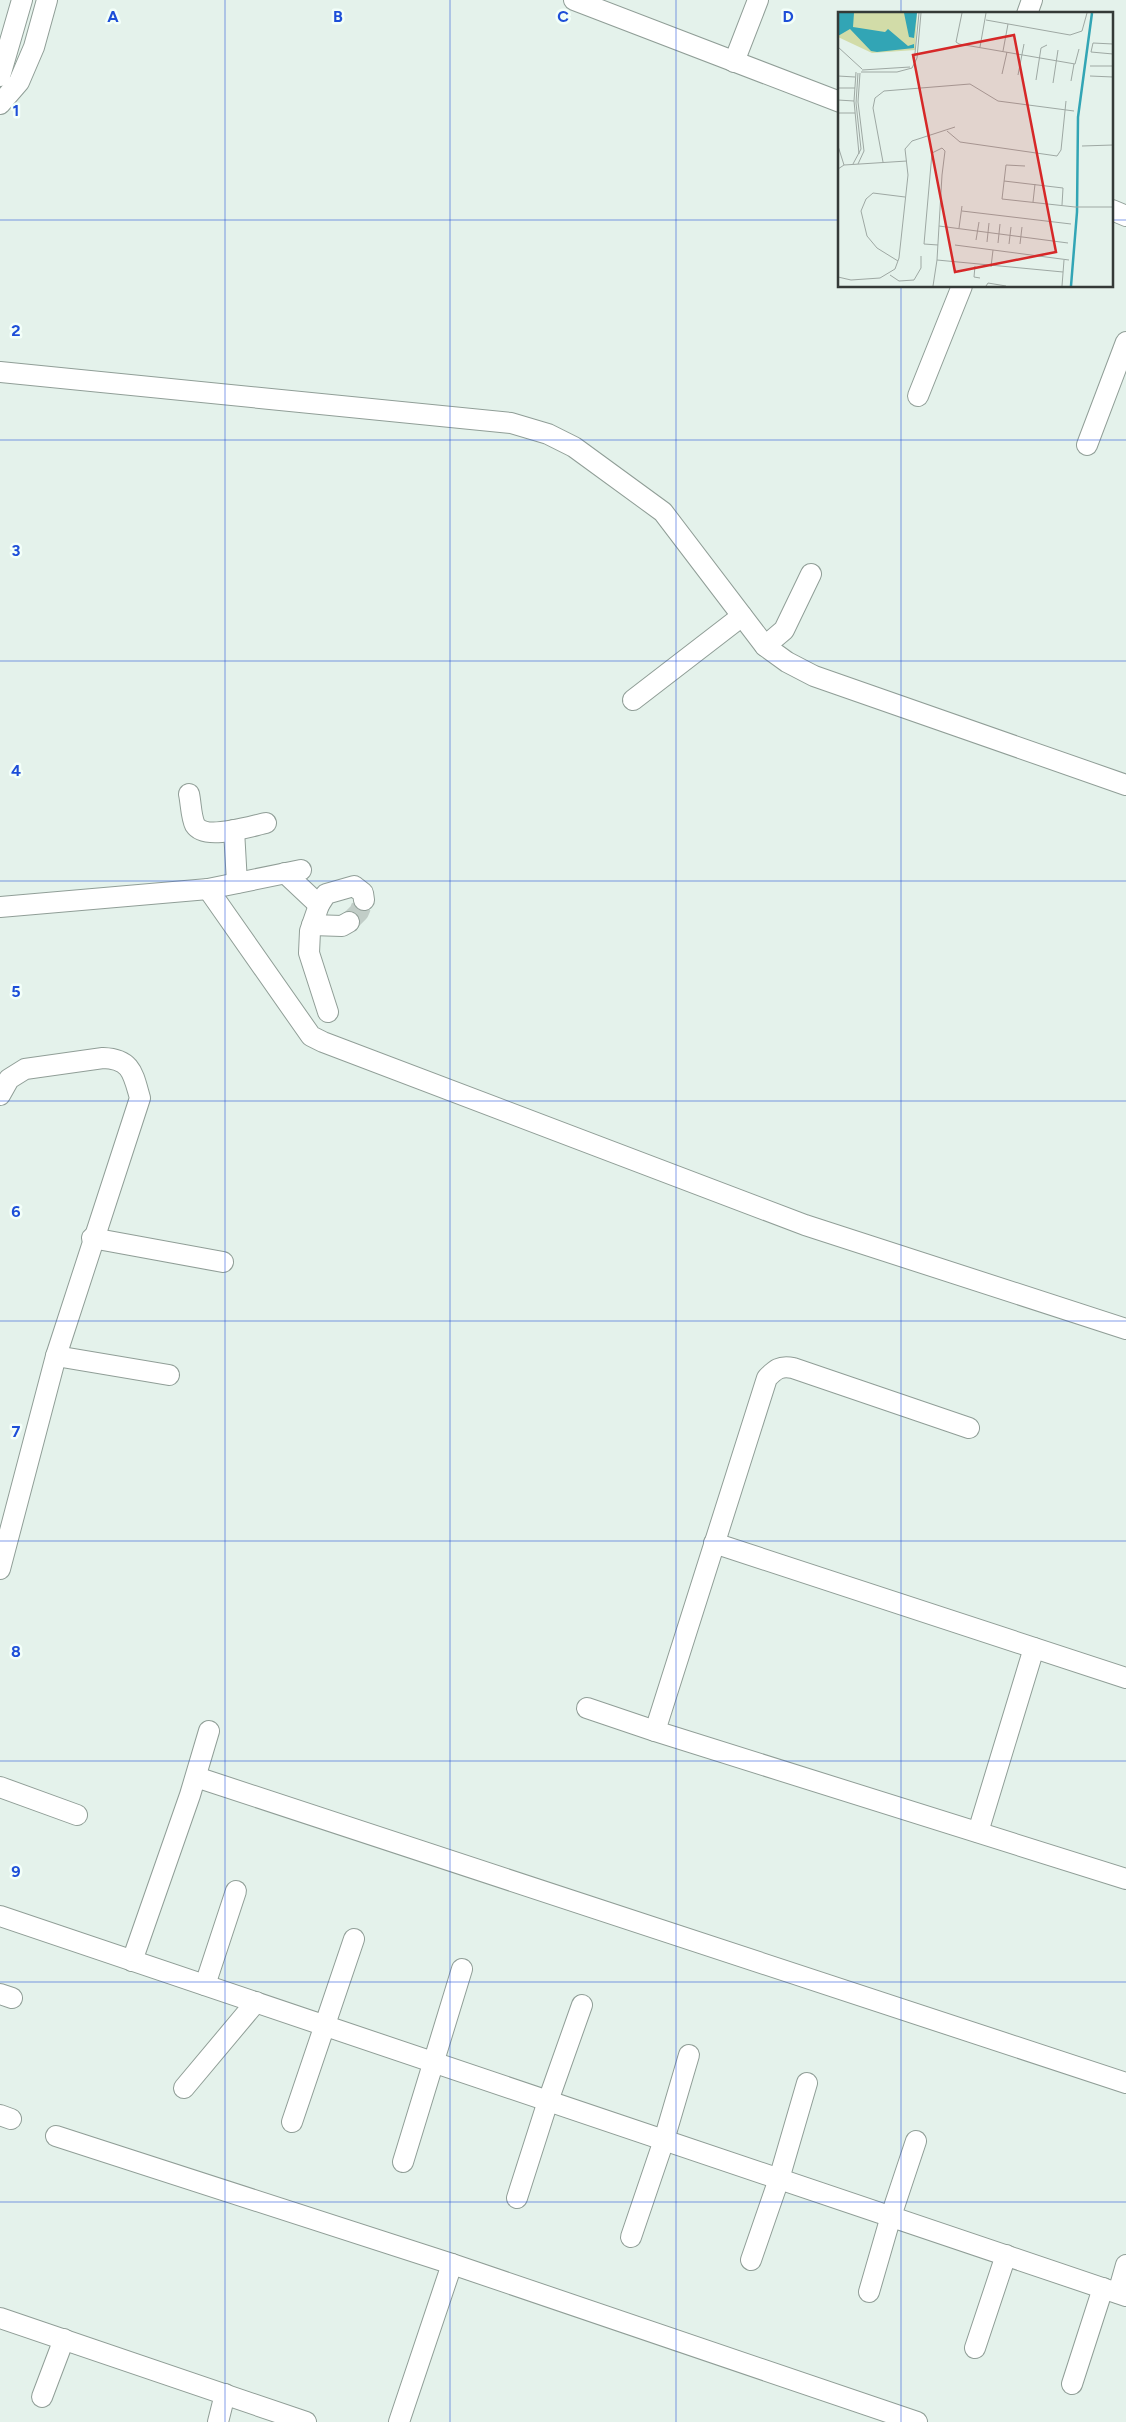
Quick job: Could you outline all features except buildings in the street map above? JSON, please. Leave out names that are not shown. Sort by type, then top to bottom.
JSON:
[{"type":"street","points":[[0,76],[22,0]]},
{"type":"street","points":[[0,104],[19,82],[38,35],[47,0]]},
{"type":"street","points":[[574,0],[838,101]]},
{"type":"street","points":[[734,62],[758,0]]},
{"type":"street","points":[[1028,12],[1032,0]]},
{"type":"street","points":[[14,30],[38,35]]},
{"type":"street","points":[[1114,211],[1126,216]]},
{"type":"street","points":[[918,396],[961,288]]},
{"type":"street","points":[[1087,445],[1126,342]]},
{"type":"street","points":[[0,372],[511,424],[548,434],[574,447],[663,512],[765,646],[787,662],[814,676],[1126,786]]},
{"type":"street","points":[[765,646],[784,630],[811,574]]},
{"type":"street","points":[[632,700],[742,616]]},
{"type":"street","points":[[189,794],[195,825],[202,830],[213,834],[266,823]]},
{"type":"street","points":[[234,830],[237,883]]},
{"type":"street","points":[[0,907],[208,889],[293,872],[319,905]]},
{"type":"street","points":[[328,1012],[309,953],[312,925],[319,905],[326,894],[354,886],[363,893],[364,900]]},
{"type":"street","points":[[208,889],[311,1036],[323,1042],[806,1225],[1126,1329]]},
{"type":"street","points":[[312,925],[342,926],[348,922]]},
{"type":"street","points":[[0,1095],[9,1079],[25,1070],[103,1058],[115,1059],[128,1066],[140,1098],[92,1238],[56,1356],[0,1569]]},
{"type":"street","points":[[92,1238],[223,1262]]},
{"type":"street","points":[[56,1356],[169,1375]]},
{"type":"street","points":[[655,1731],[767,1378],[776,1369],[784,1366],[793,1368],[969,1428]]},
{"type":"street","points":[[714,1543],[1126,1678]]},
{"type":"street","points":[[978,1832],[1034,1648]]},
{"type":"street","points":[[586,1708],[1126,1879]]},
{"type":"street","points":[[132,1961],[196,1777],[209,1731]]},
{"type":"street","points":[[196,1777],[1126,2083]]},
{"type":"street","points":[[0,1786],[77,1815]]},
{"type":"street","points":[[205,1985],[236,1891]]},
{"type":"street","points":[[0,1916],[1116,2292]]},
{"type":"street","points":[[292,2122],[354,1939]]},
{"type":"street","points":[[403,2162],[432,2062],[462,1969]]},
{"type":"street","points":[[184,2088],[256,2002]]},
{"type":"street","points":[[517,2198],[548,2101],[582,2005]]},
{"type":"street","points":[[631,2237],[664,2140],[689,2055]]},
{"type":"street","points":[[751,2260],[779,2179],[807,2083]]},
{"type":"street","points":[[56,2136],[452,2264],[917,2422]]},
{"type":"street","points":[[869,2292],[891,2216],[916,2141]]},
{"type":"street","points":[[975,2348],[1006,2255]]},
{"type":"street","points":[[399,2422],[452,2264]]},
{"type":"street","points":[[1072,2384],[1116,2292],[1126,2265]]},
{"type":"street","points":[[1,2322],[64,2339],[306,2422]]},
{"type":"street","points":[[42,2397],[64,2339]]},
{"type":"street","points":[[218,2422],[225,2394]]},
{"type":"tunnel","points":[[349,922],[359,912],[364,900]]}]
